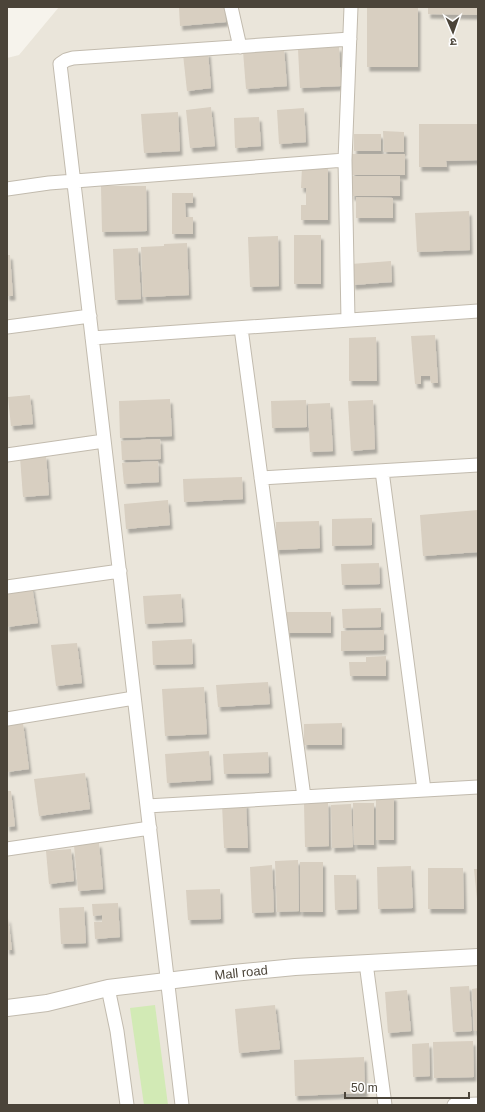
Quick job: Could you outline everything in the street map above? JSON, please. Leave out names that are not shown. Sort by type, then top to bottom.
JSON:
[{"type":"street","points":[[230,7],[240,47]]},
{"type":"street","points":[[348,320],[345,160],[350,7]]},
{"type":"street","points":[[182,1105],[60,64],[73,58],[350,39]]},
{"type":"street","points":[[7,189],[48,184],[345,160]]},
{"type":"street","points":[[92,338],[478,311]]},
{"type":"street","points":[[7,327],[90,316]]},
{"type":"street","points":[[241,328],[304,797]]},
{"type":"street","points":[[7,455],[104,441]]},
{"type":"street","points":[[261,478],[478,465]]},
{"type":"street","points":[[382,471],[424,790]]},
{"type":"street","points":[[7,587],[120,571]]},
{"type":"street","points":[[7,719],[134,698]]},
{"type":"street","points":[[147,806],[478,787]]},
{"type":"street","points":[[7,849],[150,828]]},
{"type":"street","name":"Mall road","points":[[7,1008],[47,1003],[108,988],[167,980],[295,967],[478,957]]},
{"type":"street","points":[[366,963],[385,1105]]},
{"type":"street","points":[[108,988],[117,1031],[127,1105]]},
{"type":"street","points":[[454,1105],[478,1104]]},
{"type":"shaded area","points":[[59,7],[478,7],[478,1105],[7,1105],[7,58],[19,55]]},
{"type":"green space","points":[[155,1005],[168,1105],[144,1105],[130,1008]]},
{"type":"building","points":[[179,7],[224,7],[226,22],[180,26]]},
{"type":"building","points":[[367,7],[418,7],[418,67],[367,67]]},
{"type":"building","points":[[428,7],[478,7],[478,15],[428,14]]},
{"type":"building","points":[[339,47],[341,86],[300,88],[298,49]]},
{"type":"building","points":[[284,48],[287,86],[246,89],[243,51]]},
{"type":"building","points":[[208,52],[211,88],[187,91],[183,54]]},
{"type":"building","points":[[211,107],[215,146],[190,148],[186,110]]},
{"type":"building","points":[[304,108],[306,142],[279,144],[277,110]]},
{"type":"building","points":[[178,112],[180,151],[144,153],[141,114]]},
{"type":"building","points":[[259,117],[261,146],[235,148],[234,118]]},
{"type":"building","points":[[419,124],[478,124],[478,160],[446,161],[447,167],[419,167]]},
{"type":"building","points":[[383,131],[404,132],[404,152],[384,152]]},
{"type":"building","points":[[354,134],[381,134],[381,151],[354,151]]},
{"type":"building","points":[[352,154],[405,154],[405,175],[352,175]]},
{"type":"building","points":[[302,167],[328,167],[328,220],[301,220],[301,205],[306,205],[306,188],[301,188]]},
{"type":"building","points":[[352,176],[400,176],[400,196],[352,196]]},
{"type":"building","points":[[101,186],[146,186],[147,231],[102,232]]},
{"type":"building","points":[[172,193],[193,193],[193,203],[185,203],[186,217],[193,217],[193,234],[172,234]]},
{"type":"building","points":[[356,197],[393,198],[393,218],[356,218]]},
{"type":"building","points":[[469,211],[470,250],[417,252],[415,213]]},
{"type":"building","points":[[294,235],[321,235],[321,284],[294,284]]},
{"type":"building","points":[[278,236],[279,286],[250,287],[248,237]]},
{"type":"building","points":[[187,243],[189,295],[143,297],[141,247]]},
{"type":"building","points":[[138,248],[141,299],[115,300],[113,249]]},
{"type":"building","points":[[7,255],[10,255],[13,296],[7,296]]},
{"type":"building","points":[[391,261],[392,282],[353,285],[351,264]]},
{"type":"building","points":[[435,335],[438,383],[431,383],[430,376],[421,376],[421,384],[415,384],[411,336]]},
{"type":"building","points":[[376,337],[377,381],[349,381],[349,338]]},
{"type":"building","points":[[30,395],[33,424],[11,426],[8,397]]},
{"type":"building","points":[[170,399],[172,436],[120,438],[119,401]]},
{"type":"building","points":[[306,400],[307,427],[272,428],[271,401]]},
{"type":"building","points":[[373,400],[375,449],[351,451],[348,401]]},
{"type":"building","points":[[330,403],[333,451],[310,452],[308,404]]},
{"type":"building","points":[[160,439],[161,459],[122,460],[121,441]]},
{"type":"building","points":[[46,455],[49,495],[23,497],[20,457]]},
{"type":"building","points":[[158,461],[159,482],[124,484],[122,463]]},
{"type":"building","points":[[242,477],[243,499],[184,502],[183,479]]},
{"type":"building","points":[[168,500],[170,525],[126,529],[124,504]]},
{"type":"building","points":[[478,510],[478,552],[423,556],[420,515]]},
{"type":"building","points":[[372,518],[372,545],[332,546],[332,519]]},
{"type":"building","points":[[319,521],[320,548],[276,550],[276,522]]},
{"type":"building","points":[[379,563],[380,584],[342,585],[341,564]]},
{"type":"building","points":[[32,586],[38,623],[7,627],[7,590]]},
{"type":"building","points":[[181,594],[183,622],[145,624],[143,596]]},
{"type":"building","points":[[381,608],[381,627],[343,628],[342,609]]},
{"type":"building","points":[[287,612],[331,612],[331,633],[286,633]]},
{"type":"building","points":[[384,630],[384,650],[341,651],[341,631]]},
{"type":"building","points":[[192,639],[193,664],[153,665],[152,641]]},
{"type":"building","points":[[77,643],[82,683],[56,686],[51,645]]},
{"type":"building","points":[[386,656],[386,676],[350,676],[349,662],[366,662],[366,657]]},
{"type":"building","points":[[268,682],[270,704],[218,707],[216,685]]},
{"type":"building","points":[[204,687],[207,734],[165,736],[162,689]]},
{"type":"building","points":[[23,723],[29,769],[7,772],[7,725]]},
{"type":"building","points":[[342,723],[342,745],[304,745],[304,724]]},
{"type":"building","points":[[209,751],[211,780],[167,783],[165,754]]},
{"type":"building","points":[[268,752],[269,773],[224,774],[223,754]]},
{"type":"building","points":[[85,773],[90,809],[39,816],[34,779]]},
{"type":"building","points":[[7,791],[11,791],[15,826],[7,827]]},
{"type":"building","points":[[376,796],[394,796],[394,840],[376,840]]},
{"type":"building","points":[[328,802],[329,846],[305,847],[304,803]]},
{"type":"building","points":[[246,803],[248,848],[224,848],[222,804]]},
{"type":"building","points":[[353,803],[374,803],[374,845],[354,845]]},
{"type":"building","points":[[351,804],[353,847],[332,848],[331,805]]},
{"type":"building","points":[[99,843],[103,889],[78,891],[74,845]]},
{"type":"building","points":[[71,849],[74,881],[49,884],[46,851]]},
{"type":"building","points":[[298,860],[299,911],[277,912],[275,861]]},
{"type":"building","points":[[300,862],[323,862],[323,912],[300,912]]},
{"type":"building","points":[[272,865],[274,912],[252,913],[250,867]]},
{"type":"building","points":[[411,866],[413,908],[378,909],[377,867]]},
{"type":"building","points":[[428,868],[463,868],[464,909],[428,909]]},
{"type":"building","points":[[474,869],[478,869],[478,899],[477,899]]},
{"type":"building","points":[[334,875],[356,875],[357,909],[335,910]]},
{"type":"building","points":[[220,889],[221,919],[188,920],[186,890]]},
{"type":"building","points":[[118,903],[120,937],[95,939],[94,922],[102,922],[102,915],[93,916],[92,904]]},
{"type":"building","points":[[84,907],[86,943],[61,944],[59,908]]},
{"type":"building","points":[[8,918],[12,950],[7,950]]},
{"type":"building","points":[[469,986],[472,1031],[453,1032],[450,987]]},
{"type":"building","points":[[478,988],[478,1031],[474,1031],[472,989]]},
{"type":"building","points":[[407,990],[411,1031],[388,1033],[385,992]]},
{"type":"building","points":[[275,1005],[280,1049],[239,1053],[235,1009]]},
{"type":"building","points":[[473,1041],[474,1077],[434,1078],[433,1042]]},
{"type":"building","points":[[429,1043],[430,1076],[413,1077],[412,1044]]},
{"type":"building","points":[[364,1057],[365,1093],[295,1096],[294,1060]]}]
